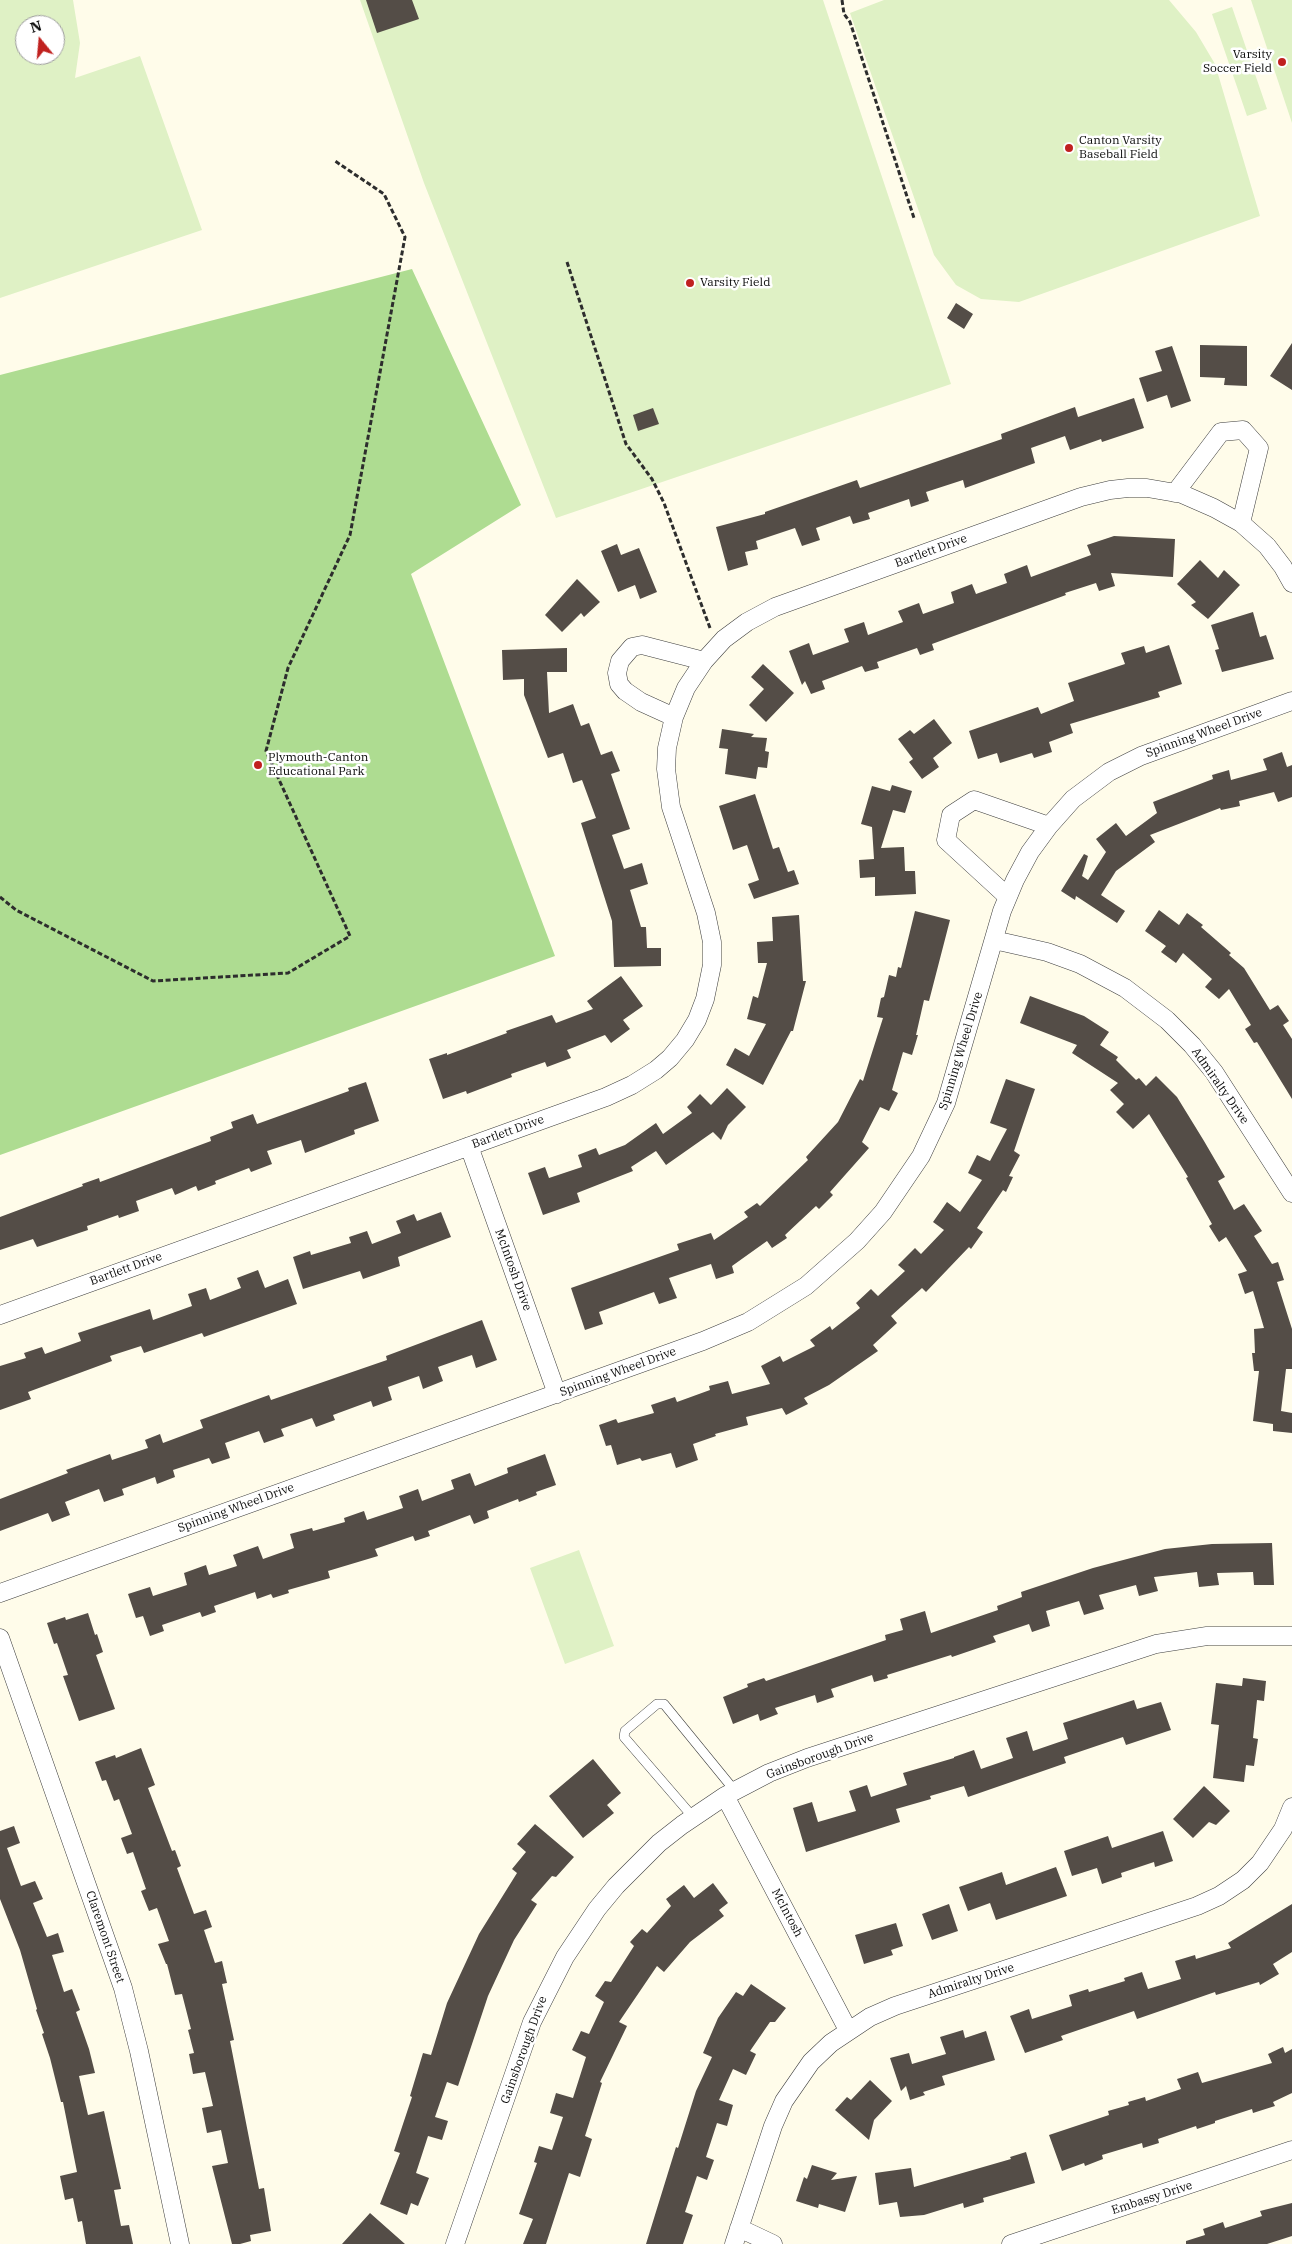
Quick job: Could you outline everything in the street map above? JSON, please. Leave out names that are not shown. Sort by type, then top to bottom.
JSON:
[{"type":"street","points":[[1175,492],[1221,432],[1243,430],[1259,448],[1241,523],[1267,546],[1283,567],[1292,583]]},
{"type":"street","name":"Bartlett Drive","points":[[0,1315],[606,1097],[632,1085],[656,1070],[670,1058],[685,1040],[696,1020],[710,982],[712,942],[706,913],[671,807],[666,769],[667,748],[674,717],[686,688],[704,661],[724,639],[747,622],[775,607],[1081,497],[1110,490],[1147,488],[1175,492],[1214,508],[1241,523]]},
{"type":"street","points":[[674,717],[641,702],[625,691],[619,684],[617,673],[620,661],[632,647],[642,645],[704,661]]},
{"type":"street","name":"Spinning Wheel Drive","points":[[0,1592],[703,1341],[748,1322],[806,1286],[857,1242],[883,1212],[906,1181],[939,1121],[1008,897],[1030,852],[1049,826],[1073,799],[1109,772],[1141,756],[1292,701]]},
{"type":"street","points":[[1008,897],[946,840],[951,815],[974,800],[1049,826]]},
{"type":"street","name":"Admiralty Drive","points":[[994,940],[1047,952],[1080,964],[1125,988],[1160,1014],[1192,1045],[1214,1072],[1292,1193]]},
{"type":"street","name":"McIntosh Drive","points":[[469,1146],[557,1394]]},
{"type":"street","name":"Gainsborough Drive","points":[[455,2244],[532,2022],[565,1957],[616,1886],[659,1844],[693,1817],[730,1793],[769,1773],[807,1758],[1156,1644],[1207,1636],[1292,1636]]},
{"type":"street","name":"Claremont Street","points":[[0,1638],[123,1988],[139,2051],[180,2244]]},
{"type":"street","name":"McIntosh","points":[[730,1793],[848,2030]]},
{"type":"street","name":"Admiralty Drive","points":[[736,2236],[773,2126],[784,2101],[811,2062],[848,2030],[895,2006],[1197,1906],[1219,1896],[1243,1880],[1260,1863],[1283,1829],[1292,1806]]},
{"type":"street","name":"Embassy Drive","points":[[1011,2244],[1292,2150]]},
{"type":"street","points":[[736,2236],[773,2244]]},
{"type":"lane","points":[[693,1817],[624,1737],[625,1731],[657,1704],[664,1704],[730,1793]]},
{"type":"path","points":[[842,0],[844,14],[850,22],[914,218]]},
{"type":"path","points":[[0,897],[16,910],[152,981],[288,972],[350,936],[266,751],[288,668],[350,535],[405,237],[384,194],[335,161]]},
{"type":"path","points":[[567,262],[626,444],[652,479],[664,503],[709,627],[724,639]]},
{"type":"green space","points":[[0,0],[73,0],[80,43],[75,78],[140,56],[202,230],[0,298]]},
{"type":"green space","name":"Varsity Field","points":[[360,0],[823,0],[951,384],[556,518],[424,183]]},
{"type":"green space","name":"Canton Varsity Baseball Field","points":[[884,0],[1169,0],[1196,32],[1215,64],[1260,216],[1019,302],[981,299],[956,285],[934,255],[850,13]]},
{"type":"green space","name":"Varsity Soccer Field","points":[[1251,0],[1292,0],[1292,123]]},
{"type":"green space","points":[[1232,7],[1267,109],[1247,116],[1212,14]]},
{"type":"green space","points":[[412,269],[521,505],[411,574],[555,956],[0,1155],[0,375]]},
{"type":"green space","points":[[579,1550],[614,1646],[565,1664],[530,1568]]},
{"type":"building","points":[[366,0],[412,0],[419,19],[377,33]]},
{"type":"building","points":[[956,303],[973,314],[964,329],[947,318]]},
{"type":"building","points":[[1292,343],[1292,390],[1270,376]]},
{"type":"building","points":[[1200,345],[1247,346],[1247,386],[1224,385],[1225,378],[1200,377]]},
{"type":"building","points":[[1172,346],[1191,401],[1171,408],[1167,395],[1147,402],[1139,378],[1162,371],[1155,351]]},
{"type":"building","points":[[1134,398],[1144,428],[1102,442],[1101,439],[1070,450],[1065,436],[1031,448],[1035,463],[965,488],[963,480],[926,492],[929,501],[911,507],[909,499],[868,513],[870,519],[853,524],[850,516],[816,528],[820,540],[802,546],[795,528],[756,541],[758,549],[745,552],[748,565],[728,571],[716,527],[765,514],[765,512],[857,480],[860,488],[1002,439],[1001,434],[1075,407],[1078,417]]},
{"type":"building","points":[[653,408],[659,424],[638,431],[633,415]]},
{"type":"building","points":[[1114,536],[1175,539],[1173,577],[1111,573],[1115,586],[1099,591],[1096,583],[1065,593],[1066,595],[932,644],[934,650],[920,655],[917,648],[877,662],[879,668],[865,672],[862,666],[822,681],[825,689],[811,694],[805,681],[802,685],[789,651],[809,643],[813,655],[849,642],[844,629],[864,622],[868,635],[903,622],[898,611],[919,603],[923,614],[954,603],[951,592],[972,584],[976,594],[1007,583],[1004,574],[1027,565],[1031,577],[1091,555],[1087,545]]},
{"type":"building","points":[[617,544],[621,555],[639,548],[657,592],[640,599],[635,585],[618,592],[601,551]]},
{"type":"building","points":[[1200,560],[1218,578],[1224,570],[1240,585],[1208,619],[1191,605],[1196,602],[1177,584]]},
{"type":"building","points":[[577,579],[600,602],[584,617],[581,613],[562,632],[545,615]]},
{"type":"building","points":[[1253,612],[1260,637],[1266,635],[1274,659],[1222,672],[1215,650],[1219,649],[1211,625]]},
{"type":"building","points":[[1169,645],[1182,684],[1158,692],[1160,697],[1070,724],[1073,733],[1049,742],[1052,752],[1034,758],[1032,753],[1000,763],[997,753],[978,759],[969,731],[1038,707],[1041,714],[1074,701],[1068,683],[1125,664],[1121,653],[1144,646],[1146,653]]},
{"type":"building","points":[[567,648],[567,672],[547,672],[549,713],[573,704],[581,726],[589,723],[601,755],[612,751],[620,771],[611,774],[630,829],[612,835],[624,869],[642,863],[648,884],[630,890],[641,927],[646,927],[647,948],[661,948],[661,966],[614,967],[612,921],[581,823],[596,818],[582,780],[573,783],[563,753],[548,758],[524,695],[524,679],[503,680],[502,650]]},
{"type":"building","points":[[763,664],[794,693],[766,722],[749,705],[764,689],[751,677]]},
{"type":"building","points":[[934,719],[952,743],[933,758],[939,767],[922,779],[909,762],[913,759],[898,739],[910,730],[914,734]]},
{"type":"building","points":[[722,729],[754,734],[751,737],[767,738],[765,751],[769,752],[767,768],[758,767],[756,779],[725,774],[728,749],[719,748]]},
{"type":"building","points":[[1282,752],[1287,767],[1292,765],[1292,797],[1278,802],[1274,792],[1239,801],[1240,806],[1221,810],[1220,808],[1150,835],[1155,842],[1116,871],[1101,895],[1125,911],[1117,923],[1076,896],[1075,900],[1061,891],[1084,854],[1088,856],[1082,876],[1088,880],[1106,852],[1096,839],[1116,823],[1126,836],[1157,813],[1153,802],[1213,779],[1212,775],[1229,770],[1231,780],[1267,770],[1263,759]]},
{"type":"building","points":[[892,785],[912,791],[905,813],[893,810],[881,848],[904,847],[905,871],[915,871],[916,894],[875,896],[875,877],[860,878],[859,860],[874,859],[872,827],[861,824],[872,786],[890,791]]},
{"type":"building","points":[[755,794],[773,849],[779,847],[788,872],[794,870],[799,884],[754,899],[748,884],[759,880],[747,845],[733,850],[719,806]]},
{"type":"building","points":[[1159,910],[1179,925],[1187,913],[1203,925],[1201,927],[1231,953],[1229,955],[1244,968],[1270,1010],[1278,1005],[1289,1021],[1283,1025],[1292,1039],[1292,1099],[1257,1042],[1254,1043],[1245,1029],[1251,1025],[1229,989],[1219,999],[1205,987],[1212,979],[1183,953],[1176,963],[1161,952],[1166,946],[1145,931]]},
{"type":"building","points":[[915,911],[950,920],[929,1001],[924,1000],[916,1035],[918,1035],[912,1055],[903,1052],[892,1090],[898,1093],[889,1111],[880,1107],[862,1142],[869,1148],[830,1192],[833,1195],[819,1209],[816,1206],[785,1235],[787,1238],[772,1248],[767,1241],[732,1266],[734,1273],[716,1279],[711,1264],[669,1278],[677,1298],[659,1304],[654,1292],[599,1312],[603,1324],[585,1330],[571,1288],[679,1250],[677,1244],[711,1233],[714,1240],[748,1217],[744,1212],[757,1203],[760,1206],[808,1160],[806,1157],[838,1122],[860,1079],[863,1081],[883,1018],[877,1017],[881,998],[884,997],[889,975],[896,977],[898,967],[901,968]]},
{"type":"building","points":[[799,915],[803,981],[806,981],[793,1031],[791,1031],[763,1085],[726,1065],[735,1048],[749,1056],[766,1024],[747,1019],[753,996],[758,998],[767,963],[758,963],[757,942],[773,941],[772,917]]},
{"type":"building","points":[[621,976],[643,1006],[623,1020],[630,1029],[611,1043],[605,1035],[567,1050],[571,1058],[547,1067],[545,1062],[511,1074],[512,1077],[467,1094],[466,1091],[443,1099],[429,1059],[447,1053],[447,1055],[552,1015],[556,1023],[593,1009],[587,1001]]},
{"type":"building","points":[[1030,996],[1084,1016],[1109,1032],[1100,1045],[1118,1057],[1116,1060],[1136,1080],[1139,1078],[1146,1086],[1156,1076],[1177,1097],[1225,1177],[1218,1181],[1234,1210],[1244,1204],[1262,1231],[1254,1236],[1272,1264],[1278,1262],[1284,1280],[1277,1282],[1292,1329],[1292,1369],[1286,1369],[1281,1411],[1292,1413],[1292,1433],[1273,1431],[1273,1424],[1253,1421],[1259,1371],[1254,1371],[1252,1353],[1255,1353],[1254,1329],[1264,1328],[1253,1291],[1245,1294],[1238,1274],[1247,1271],[1226,1237],[1219,1242],[1209,1226],[1212,1224],[1186,1178],[1188,1177],[1149,1114],[1133,1129],[1116,1112],[1124,1104],[1110,1090],[1118,1083],[1072,1053],[1077,1045],[1020,1023]]},
{"type":"building","points":[[1006,1079],[1035,1089],[1014,1151],[1020,1155],[1009,1176],[1013,1177],[1006,1192],[1003,1190],[977,1228],[983,1232],[971,1249],[969,1247],[926,1292],[922,1288],[891,1316],[897,1323],[873,1345],[878,1351],[829,1385],[804,1398],[808,1404],[786,1415],[782,1408],[746,1417],[748,1425],[715,1434],[716,1436],[693,1444],[698,1460],[676,1468],[671,1453],[642,1461],[640,1458],[617,1465],[611,1445],[606,1446],[599,1425],[616,1419],[618,1423],[654,1413],[651,1405],[675,1397],[677,1402],[710,1390],[709,1386],[728,1381],[732,1394],[770,1384],[761,1366],[780,1356],[783,1362],[815,1346],[810,1340],[830,1326],[832,1330],[860,1308],[856,1303],[871,1289],[878,1296],[905,1271],[898,1265],[915,1248],[921,1254],[944,1230],[933,1222],[947,1202],[960,1212],[982,1180],[968,1173],[977,1155],[990,1161],[1007,1129],[990,1123]]},
{"type":"building","points":[[366,1082],[379,1121],[354,1130],[355,1134],[305,1153],[301,1140],[267,1151],[272,1164],[251,1172],[249,1168],[215,1181],[216,1184],[198,1191],[196,1186],[175,1195],[172,1188],[136,1201],[139,1211],[119,1218],[118,1215],[87,1226],[88,1230],[37,1247],[33,1239],[0,1250],[0,1217],[83,1186],[82,1184],[99,1178],[100,1182],[211,1141],[210,1137],[233,1128],[231,1122],[253,1114],[257,1124],[349,1091],[348,1088]]},
{"type":"building","points":[[727,1088],[746,1107],[728,1125],[721,1140],[713,1132],[666,1165],[656,1151],[631,1167],[633,1171],[577,1193],[580,1202],[543,1215],[528,1173],[545,1167],[549,1178],[582,1167],[578,1155],[596,1148],[599,1155],[625,1145],[656,1123],[663,1134],[692,1113],[687,1107],[700,1094],[711,1105]]},
{"type":"building","points":[[441,1212],[451,1237],[398,1257],[400,1266],[363,1279],[360,1271],[303,1289],[293,1257],[310,1251],[311,1255],[351,1243],[349,1237],[367,1231],[372,1244],[401,1233],[396,1221],[414,1214],[417,1221]]},
{"type":"building","points":[[258,1270],[265,1288],[288,1279],[297,1304],[204,1337],[202,1333],[144,1353],[141,1346],[110,1356],[112,1361],[28,1392],[31,1399],[0,1410],[0,1366],[26,1358],[24,1353],[42,1347],[45,1354],[81,1341],[78,1333],[150,1309],[153,1320],[192,1306],[188,1294],[206,1288],[210,1300],[241,1288],[237,1278]]},
{"type":"building","points":[[482,1320],[497,1360],[476,1368],[472,1355],[438,1367],[443,1381],[423,1389],[419,1376],[388,1387],[392,1400],[373,1407],[371,1401],[333,1415],[335,1420],[316,1427],[312,1418],[281,1429],[284,1436],[264,1443],[259,1431],[225,1443],[230,1458],[212,1464],[209,1458],[173,1470],[175,1477],[157,1484],[155,1477],[122,1489],[124,1495],[104,1502],[99,1489],[65,1502],[70,1515],[52,1522],[48,1513],[0,1531],[0,1499],[68,1473],[66,1470],[110,1454],[112,1460],[148,1448],[145,1440],[160,1434],[163,1443],[203,1428],[200,1420],[269,1395],[271,1400],[387,1360],[386,1356]]},
{"type":"building","points":[[545,1454],[556,1485],[536,1492],[537,1495],[519,1502],[518,1499],[487,1511],[489,1518],[474,1524],[470,1515],[428,1531],[430,1536],[415,1541],[413,1536],[375,1549],[378,1556],[328,1571],[330,1578],[288,1590],[289,1593],[273,1598],[271,1594],[257,1599],[255,1592],[214,1606],[216,1612],[202,1617],[200,1612],[162,1625],[164,1631],[150,1636],[143,1616],[136,1618],[128,1594],[150,1587],[153,1596],[187,1585],[184,1573],[206,1565],[209,1575],[237,1566],[233,1555],[258,1546],[263,1559],[294,1548],[290,1534],[312,1528],[313,1531],[345,1522],[344,1518],[364,1511],[367,1520],[403,1508],[399,1496],[418,1489],[422,1501],[454,1489],[451,1480],[470,1473],[475,1486],[508,1473],[507,1468]]},
{"type":"building","points":[[1272,1543],[1274,1585],[1254,1585],[1253,1572],[1217,1573],[1219,1585],[1199,1587],[1197,1572],[1154,1577],[1158,1591],[1139,1596],[1136,1585],[1099,1595],[1104,1609],[1084,1615],[1079,1601],[1046,1611],[1050,1626],[1032,1632],[1029,1624],[993,1636],[996,1642],[952,1657],[951,1655],[887,1675],[888,1678],[874,1682],[872,1675],[831,1689],[834,1697],[817,1703],[815,1695],[775,1708],[778,1714],[760,1721],[758,1714],[733,1724],[723,1697],[748,1687],[747,1684],[764,1678],[766,1681],[886,1640],[885,1635],[903,1630],[900,1619],[925,1611],[931,1633],[998,1610],[997,1606],[1022,1597],[1021,1592],[1093,1568],[1165,1549],[1212,1544]]},
{"type":"building","points":[[88,1613],[103,1652],[96,1655],[115,1709],[79,1721],[63,1676],[68,1675],[57,1643],[54,1644],[47,1623],[65,1617],[66,1620]]},
{"type":"building","points":[[1243,1678],[1266,1681],[1264,1701],[1257,1700],[1253,1738],[1258,1739],[1254,1766],[1246,1765],[1244,1782],[1213,1778],[1219,1725],[1211,1724],[1216,1683],[1242,1686]]},
{"type":"building","points":[[1134,1700],[1137,1709],[1161,1702],[1171,1730],[1126,1745],[1123,1737],[1064,1757],[1066,1763],[968,1797],[964,1786],[930,1796],[931,1799],[896,1809],[900,1822],[806,1852],[793,1808],[812,1802],[818,1822],[856,1811],[849,1791],[867,1785],[871,1797],[907,1785],[903,1773],[974,1750],[981,1769],[1013,1758],[1006,1738],[1027,1731],[1033,1751],[1068,1739],[1063,1723]]},
{"type":"building","points":[[141,1748],[155,1785],[148,1788],[172,1851],[175,1850],[181,1866],[177,1868],[194,1914],[206,1910],[212,1927],[204,1930],[215,1963],[222,1961],[227,1983],[222,1984],[234,2040],[230,2041],[259,2189],[264,2188],[271,2231],[250,2235],[251,2241],[240,2244],[232,2244],[212,2166],[228,2163],[221,2130],[207,2133],[202,2108],[213,2106],[205,2072],[193,2074],[189,2054],[194,2053],[188,2030],[191,2029],[182,1994],[175,1995],[167,1964],[158,1944],[169,1941],[157,1908],[149,1911],[141,1891],[146,1889],[133,1852],[127,1854],[121,1838],[132,1834],[119,1799],[114,1801],[106,1780],[102,1781],[95,1762],[115,1755],[116,1758]]},
{"type":"building","points":[[593,1759],[621,1793],[607,1805],[614,1813],[583,1838],[549,1796]]},
{"type":"building","points":[[1204,1786],[1230,1811],[1216,1825],[1209,1822],[1193,1838],[1173,1819]]},
{"type":"building","points":[[535,1824],[574,1857],[556,1877],[552,1876],[531,1900],[537,1904],[514,1940],[488,1996],[458,2086],[447,2082],[435,2117],[448,2121],[442,2140],[428,2136],[416,2173],[429,2178],[418,2206],[411,2203],[407,2215],[380,2204],[400,2153],[394,2151],[412,2097],[410,2096],[423,2053],[431,2055],[447,2003],[479,1934],[517,1873],[512,1869],[526,1852],[517,1844]]},
{"type":"building","points":[[14,1826],[20,1843],[7,1848],[21,1886],[35,1881],[43,1899],[33,1903],[47,1937],[58,1933],[64,1952],[52,1955],[64,1992],[72,1989],[80,2010],[76,2012],[95,2073],[79,2076],[88,2115],[104,2111],[121,2189],[114,2190],[121,2226],[129,2225],[133,2244],[86,2244],[82,2221],[78,2222],[73,2198],[65,2200],[60,2176],[77,2172],[63,2102],[61,2102],[42,2034],[44,2033],[20,1950],[0,1899],[0,1831]]},
{"type":"building","points":[[1163,1831],[1173,1861],[1155,1867],[1154,1862],[1121,1873],[1122,1877],[1102,1884],[1097,1868],[1072,1876],[1064,1851],[1108,1836],[1112,1848]]},
{"type":"building","points":[[1056,1867],[1067,1896],[996,1920],[990,1903],[968,1911],[959,1887],[1002,1872],[1006,1885]]},
{"type":"building","points":[[713,1883],[728,1903],[719,1910],[724,1916],[690,1942],[664,1972],[657,1966],[619,2022],[627,2026],[600,2082],[602,2083],[585,2136],[592,2139],[580,2177],[569,2173],[546,2244],[523,2244],[533,2219],[519,2214],[537,2163],[534,2162],[539,2146],[552,2150],[563,2117],[550,2113],[556,2093],[573,2098],[586,2057],[572,2050],[581,2031],[589,2034],[604,2002],[595,1996],[605,1981],[611,1982],[634,1946],[630,1942],[642,1929],[647,1933],[671,1906],[666,1899],[684,1885],[694,1898]]},
{"type":"building","points":[[949,1904],[958,1931],[932,1940],[922,1914]]},
{"type":"building","points":[[1292,1904],[1292,1952],[1273,1964],[1279,1974],[1260,1985],[1259,1982],[1216,1995],[1215,1992],[1137,2019],[1134,2011],[1061,2036],[1063,2040],[1025,2053],[1010,2016],[1029,2009],[1032,2019],[1072,2006],[1069,1995],[1088,1989],[1089,1992],[1125,1981],[1124,1978],[1142,1972],[1148,1989],[1181,1979],[1175,1961],[1195,1955],[1196,1959],[1231,1948],[1228,1943]]},
{"type":"building","points":[[896,1923],[903,1946],[891,1950],[893,1955],[864,1964],[855,1935]]},
{"type":"building","points":[[751,1984],[786,2008],[775,2022],[770,2022],[750,2051],[756,2054],[746,2075],[733,2069],[719,2100],[733,2105],[727,2126],[717,2123],[706,2157],[714,2160],[707,2180],[697,2176],[685,2212],[693,2215],[683,2244],[646,2244],[676,2147],[678,2148],[696,2091],[712,2057],[703,2053],[718,2018],[736,1992],[743,1996]]},
{"type":"building","points":[[963,2030],[965,2038],[986,2031],[995,2060],[942,2076],[945,2085],[923,2092],[925,2095],[910,2100],[906,2086],[901,2091],[890,2058],[909,2053],[912,2064],[946,2054],[940,2037]]},
{"type":"building","points":[[1283,2047],[1285,2053],[1292,2049],[1292,2093],[1273,2102],[1275,2106],[1253,2113],[1252,2109],[1197,2129],[1196,2126],[1158,2139],[1159,2143],[1143,2148],[1142,2143],[1102,2155],[1103,2159],[1085,2166],[1084,2163],[1062,2171],[1049,2135],[1109,2115],[1108,2111],[1129,2105],[1128,2102],[1145,2097],[1146,2101],[1181,2089],[1177,2079],[1198,2072],[1202,2083],[1272,2063],[1268,2054]]},
{"type":"building","points":[[870,2080],[892,2101],[874,2120],[869,2140],[835,2110],[847,2097],[851,2100]]},
{"type":"building","points":[[1026,2152],[1035,2183],[983,2198],[984,2202],[964,2208],[963,2203],[924,2215],[900,2217],[897,2202],[879,2205],[875,2173],[911,2168],[914,2187],[1011,2159],[1010,2157]]},
{"type":"building","points":[[812,2165],[837,2173],[831,2180],[857,2176],[845,2212],[819,2204],[818,2208],[796,2201],[804,2177],[807,2179]]},
{"type":"building","points":[[1292,2203],[1292,2236],[1267,2244],[1186,2244],[1186,2241],[1205,2235],[1203,2229],[1223,2222],[1225,2228],[1262,2216],[1260,2211]]},
{"type":"building","points":[[370,2213],[405,2244],[342,2244]]},
{"type":"place","name":"Varsity Soccer Field","points":[[1282,62]]},
{"type":"place","name":"Canton Varsity Baseball Field","points":[[1069,148]]},
{"type":"place","name":"Varsity Field","points":[[690,283]]},
{"type":"place","name":"Plymouth-Canton Educational Park","points":[[258,765]]}]
